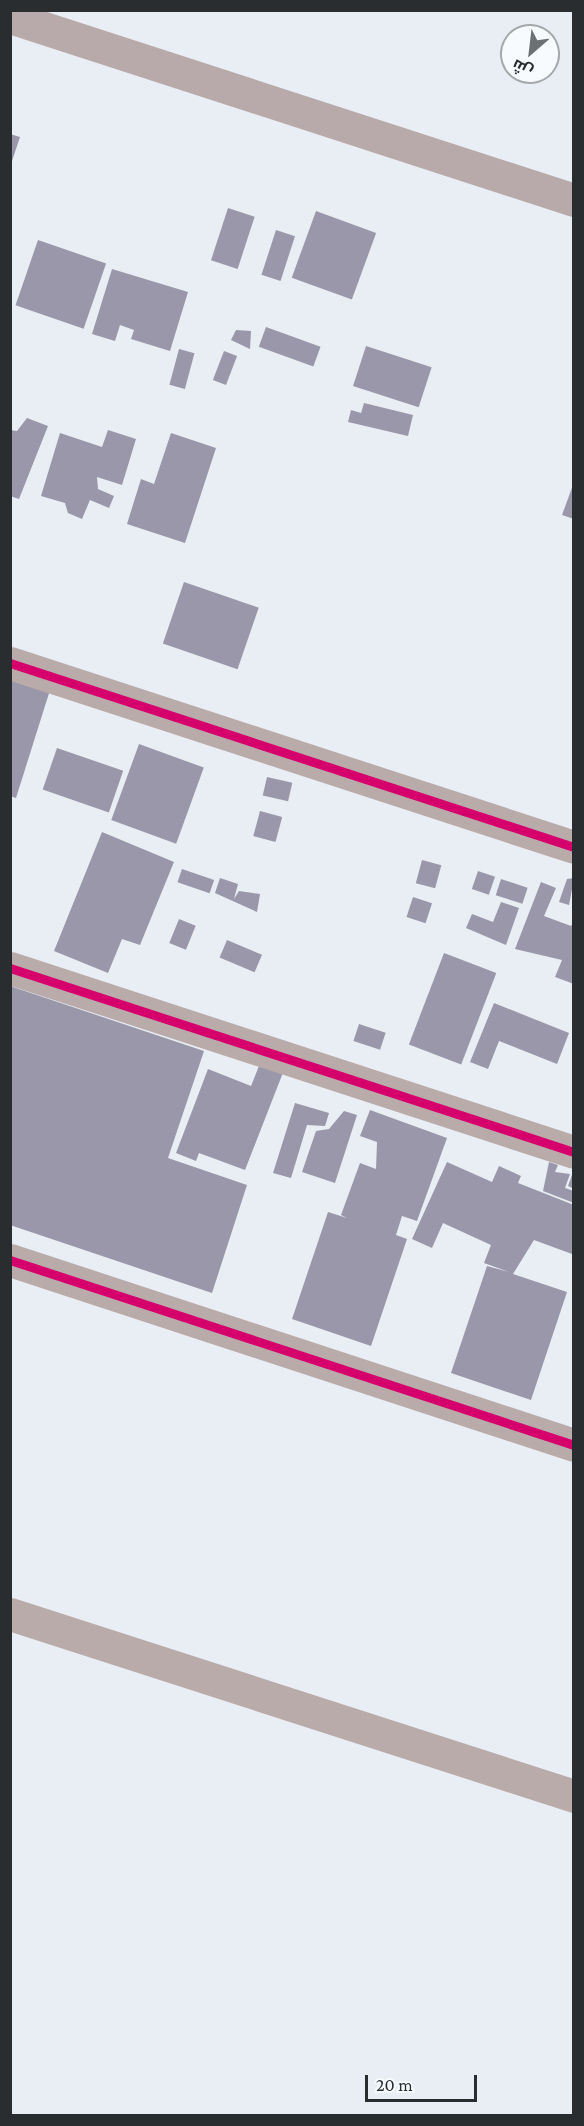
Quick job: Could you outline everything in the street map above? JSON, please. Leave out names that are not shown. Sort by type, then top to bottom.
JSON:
[{"type":"street","points":[[10,16],[573,200]]},
{"type":"street","points":[[10,663],[573,847]]},
{"type":"street","points":[[10,968],[573,1152]]},
{"type":"street","points":[[10,1260],[573,1445]]},
{"type":"street","points":[[10,1614],[573,1796]]},
{"type":"building","points":[[10,134],[20,137],[11,164],[10,164]]},
{"type":"building","points":[[228,208],[255,217],[238,269],[211,260]]},
{"type":"building","points":[[316,211],[376,233],[352,300],[292,278]]},
{"type":"building","points":[[276,230],[295,236],[280,281],[261,275]]},
{"type":"building","points":[[38,240],[106,263],[84,329],[16,305]]},
{"type":"building","points":[[112,269],[188,292],[170,351],[131,339],[134,330],[120,325],[115,341],[92,334]]},
{"type":"building","points":[[266,327],[321,347],[313,367],[259,347]]},
{"type":"building","points":[[236,330],[251,331],[250,349],[231,340]]},
{"type":"building","points":[[366,346],[432,367],[419,407],[353,386]]},
{"type":"building","points":[[179,349],[194,353],[185,389],[169,385]]},
{"type":"building","points":[[224,351],[237,356],[226,385],[213,380]]},
{"type":"building","points":[[364,403],[413,415],[408,436],[348,422],[351,410],[361,413]]},
{"type":"building","points":[[27,418],[48,426],[19,499],[10,496],[10,430],[17,431]]},
{"type":"building","points":[[108,430],[136,439],[122,485],[97,477],[98,489],[114,496],[109,508],[90,500],[82,519],[68,513],[65,503],[41,496],[60,433],[102,447]]},
{"type":"building","points":[[171,433],[216,448],[185,543],[127,524],[141,479],[154,484]]},
{"type":"building","points":[[574,485],[574,519],[562,515]]},
{"type":"building","points":[[184,582],[259,608],[238,669],[163,643]]},
{"type":"building","points":[[10,678],[50,690],[16,798],[10,796]]},
{"type":"building","points":[[139,744],[204,768],[176,844],[111,820]]},
{"type":"building","points":[[57,748],[123,771],[109,812],[43,790]]},
{"type":"building","points":[[267,777],[292,783],[288,801],[263,796]]},
{"type":"building","points":[[260,811],[282,817],[275,842],[253,836]]},
{"type":"building","points":[[102,832],[174,862],[140,945],[122,939],[108,973],[54,951]]},
{"type":"building","points":[[422,860],[441,865],[435,888],[416,883]]},
{"type":"building","points":[[182,869],[214,880],[210,893],[177,882]]},
{"type":"building","points":[[478,871],[495,877],[489,895],[472,889]]},
{"type":"building","points":[[220,878],[238,884],[234,899],[239,891],[260,894],[257,912],[215,893]]},
{"type":"building","points":[[574,878],[569,905],[559,902],[567,879]]},
{"type":"building","points":[[501,879],[528,888],[522,904],[496,895]]},
{"type":"building","points":[[541,882],[556,888],[544,916],[571,926],[574,921],[574,984],[555,977],[562,960],[515,949]]},
{"type":"building","points":[[413,897],[432,903],[426,923],[407,917]]},
{"type":"building","points":[[501,902],[519,908],[506,945],[466,928],[472,914],[493,922]]},
{"type":"building","points":[[179,919],[196,926],[186,950],[169,943]]},
{"type":"building","points":[[227,940],[262,955],[255,972],[220,957]]},
{"type":"building","points":[[444,953],[496,973],[461,1065],[409,1044]]},
{"type":"building","points":[[10,986],[204,1051],[168,1158],[247,1185],[212,1293],[10,1225]]},
{"type":"building","points":[[494,1003],[569,1033],[557,1064],[499,1041],[488,1069],[470,1062]]},
{"type":"building","points":[[359,1024],[386,1033],[380,1050],[353,1041]]},
{"type":"building","points":[[261,1061],[284,1070],[245,1170],[199,1153],[196,1161],[176,1153],[208,1069],[251,1086]]},
{"type":"building","points":[[295,1103],[329,1113],[325,1126],[307,1125],[291,1178],[273,1173]]},
{"type":"building","points":[[370,1110],[447,1138],[417,1221],[402,1216],[396,1235],[407,1239],[371,1346],[292,1319],[328,1212],[347,1218],[341,1215],[360,1163],[376,1169],[377,1142],[360,1136]]},
{"type":"building","points":[[344,1111],[357,1115],[335,1183],[302,1172],[316,1131],[329,1129]]},
{"type":"building","points":[[447,1162],[492,1182],[499,1166],[521,1176],[518,1183],[574,1205],[572,1254],[534,1240],[513,1274],[567,1292],[531,1400],[451,1373],[487,1266],[509,1272],[484,1263],[491,1245],[443,1223],[432,1248],[412,1239]]},
{"type":"building","points":[[549,1162],[558,1165],[555,1172],[570,1174],[565,1188],[574,1191],[574,1203],[543,1191]]},
{"type":"building","points":[[574,1172],[574,1189],[568,1186]]},
{"type":"cycle path","points":[[10,663],[574,847]]},
{"type":"cycle path","points":[[10,968],[574,1152]]},
{"type":"cycle path","points":[[10,1260],[574,1445]]}]
